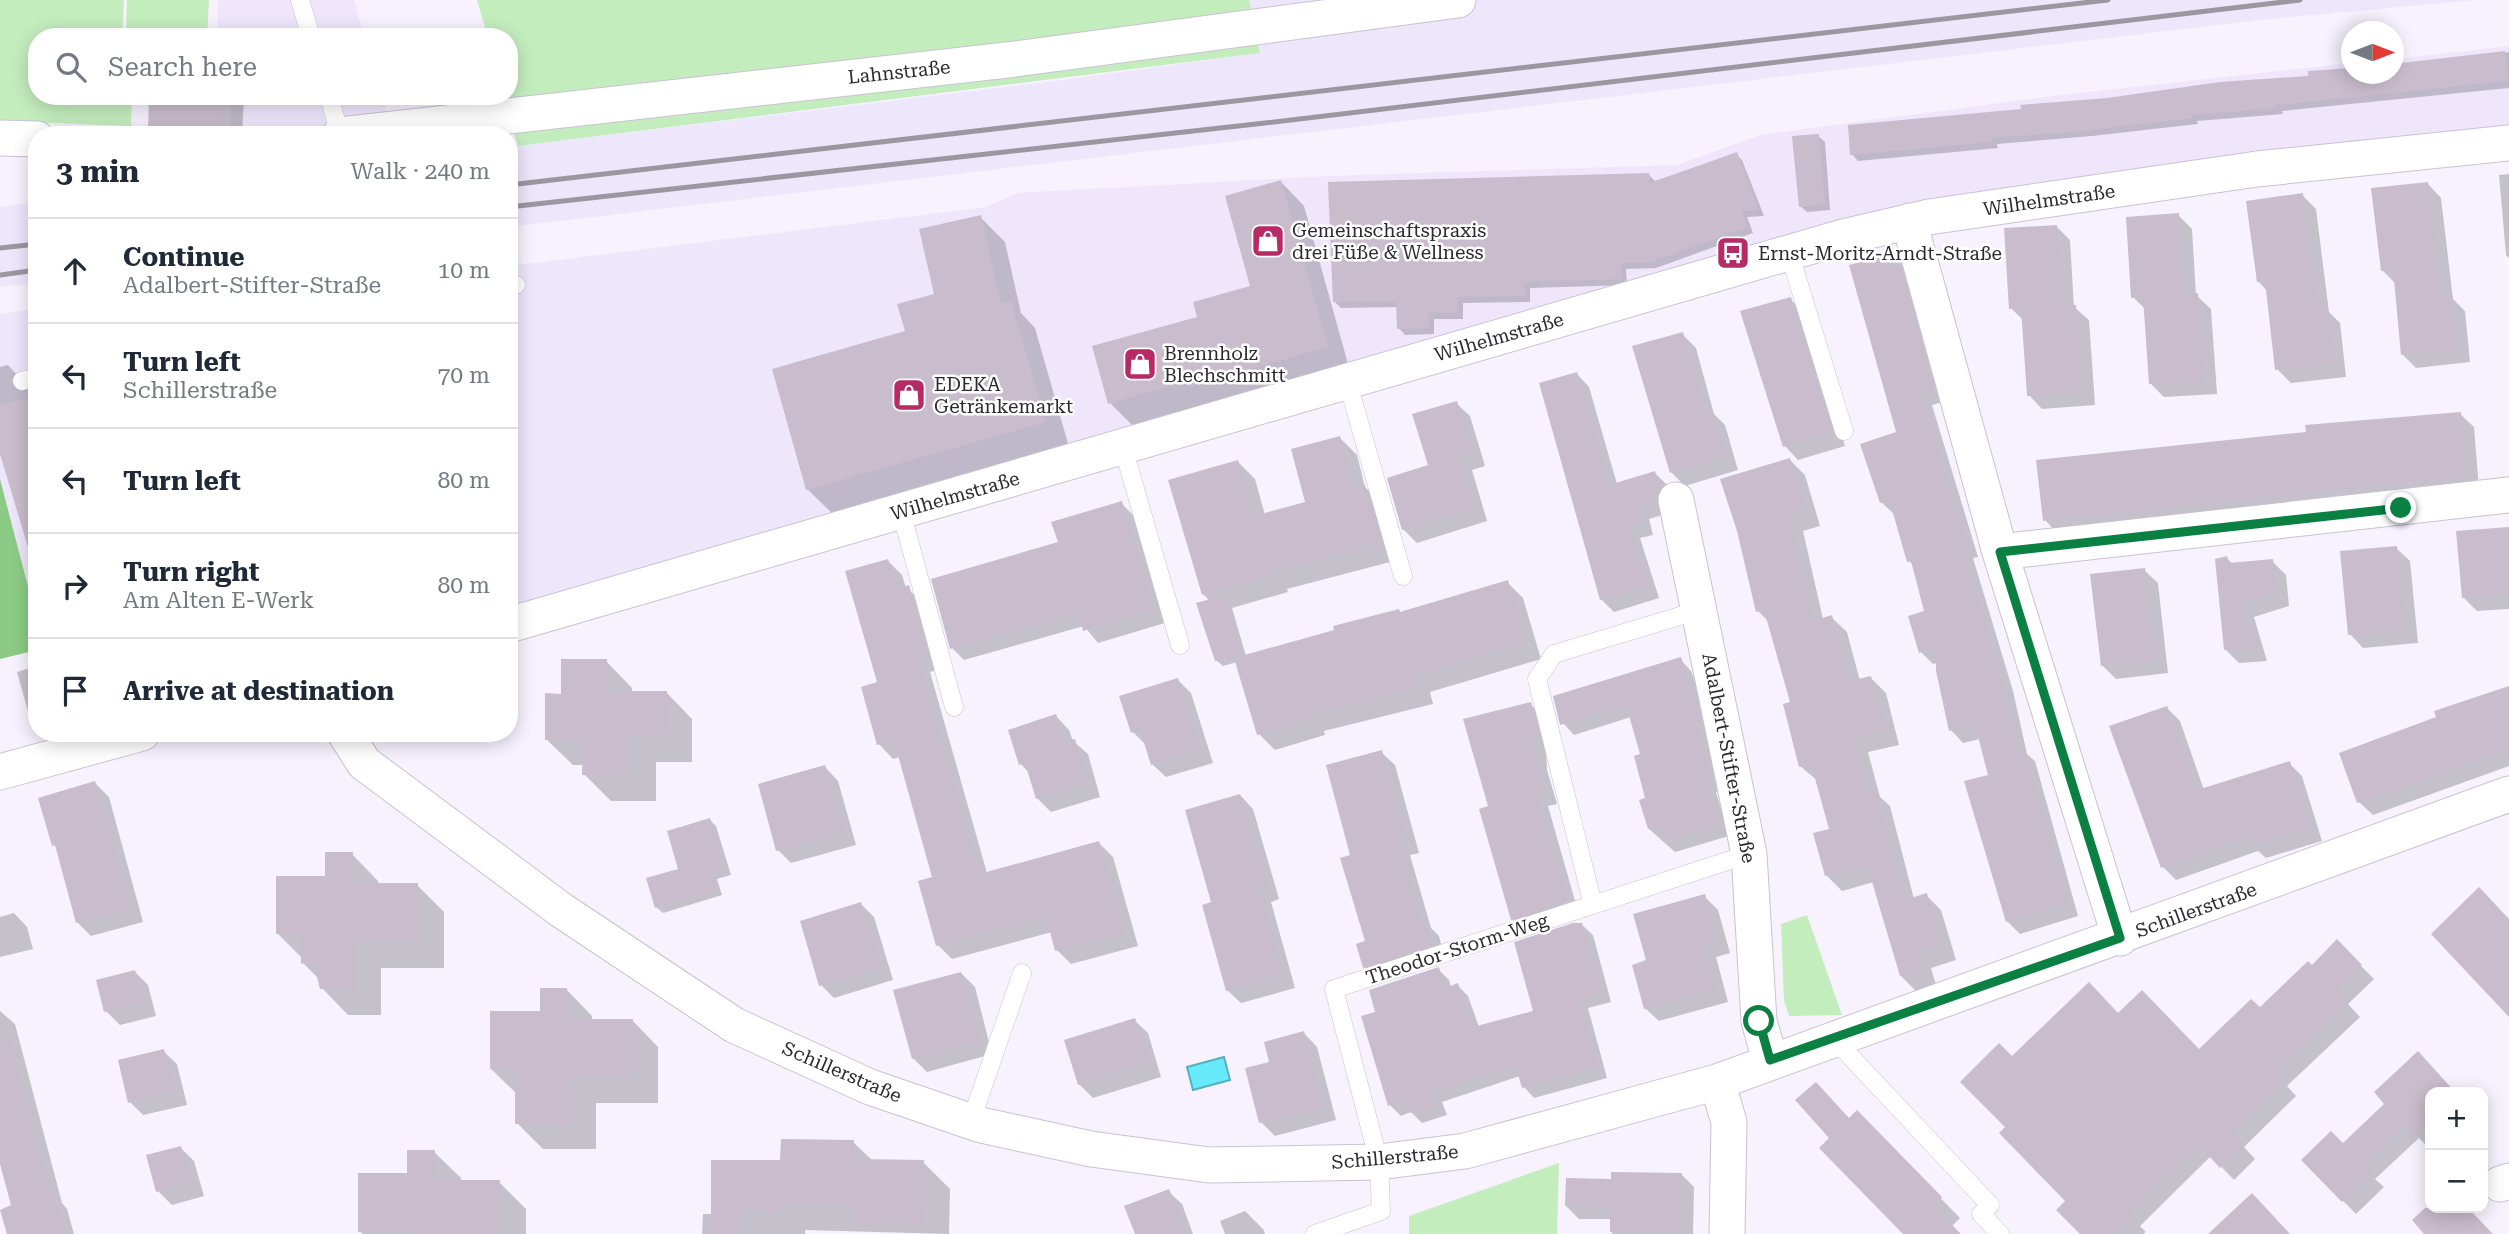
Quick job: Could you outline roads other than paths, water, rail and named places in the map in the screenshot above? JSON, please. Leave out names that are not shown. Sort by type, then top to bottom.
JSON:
[{"type":"street","name":"Lahnstraße","points":[[420,126],[1007,60],[1458,0]]},
{"type":"street","points":[[0,138],[28,139]]},
{"type":"street","name":"Wilhelmstraße","points":[[518,622],[1789,252],[1909,221],[2256,169],[2509,143]]},
{"type":"street","points":[[1909,221],[2000,552],[2120,938]]},
{"type":"street","points":[[2000,552],[2509,495]]},
{"type":"street","name":"Adalbert-Stifter-Straße","points":[[1675,500],[1749,854],[1759,1021],[1770,1060]]},
{"type":"street","points":[[0,772],[109,742]]},
{"type":"street","name":"Schillerstraße","points":[[351,742],[364,763],[561,910],[734,1025],[870,1087],[971,1121],[1091,1149],[1209,1165],[1379,1163],[1465,1151],[1717,1082],[1770,1060],[2506,804]]},
{"type":"street","points":[[1717,1082],[1729,1122],[1727,1234]]},
{"type":"lane","points":[[300,0],[308,28]]},
{"type":"lane","points":[[332,105],[337,126]]},
{"type":"lane","points":[[1789,252],[1843,431]]},
{"type":"lane","points":[[1347,380],[1403,576]]},
{"type":"lane","points":[[1123,447],[1180,645]]},
{"type":"lane","points":[[901,511],[954,707]]},
{"type":"lane","points":[[1593,905],[1537,679],[1554,654],[1700,610]]},
{"type":"lane","name":"Theodor-Storm-Weg","points":[[1379,1163],[1334,989],[1749,854]]},
{"type":"lane","points":[[971,1121],[1022,973]]},
{"type":"lane","points":[[1834,1039],[1990,1205],[1981,1214],[2000,1234]]},
{"type":"lane","points":[[1315,1234],[1381,1211],[1379,1163]]},
{"type":"water","points":[[1224,1057],[1230,1080],[1193,1090],[1187,1067]]},
{"type":"railway","points":[[518,184],[2108,0]]},
{"type":"railway","points":[[518,206],[1265,123],[2300,0]]},
{"type":"railway","points":[[0,248],[28,245]]},
{"type":"railway","points":[[0,275],[28,271]]},
{"type":"place","name":"Gemeinschaftspraxis drei Füße & Wellness","points":[[1268,241]]},
{"type":"place","name":"Ernst-Moritz-Arndt-Straße","points":[[1733,253]]},
{"type":"place","name":"Brennholz Blechschmitt","points":[[1140,364]]},
{"type":"place","name":"EDEKA Getränkemarkt","points":[[909,395]]}]
